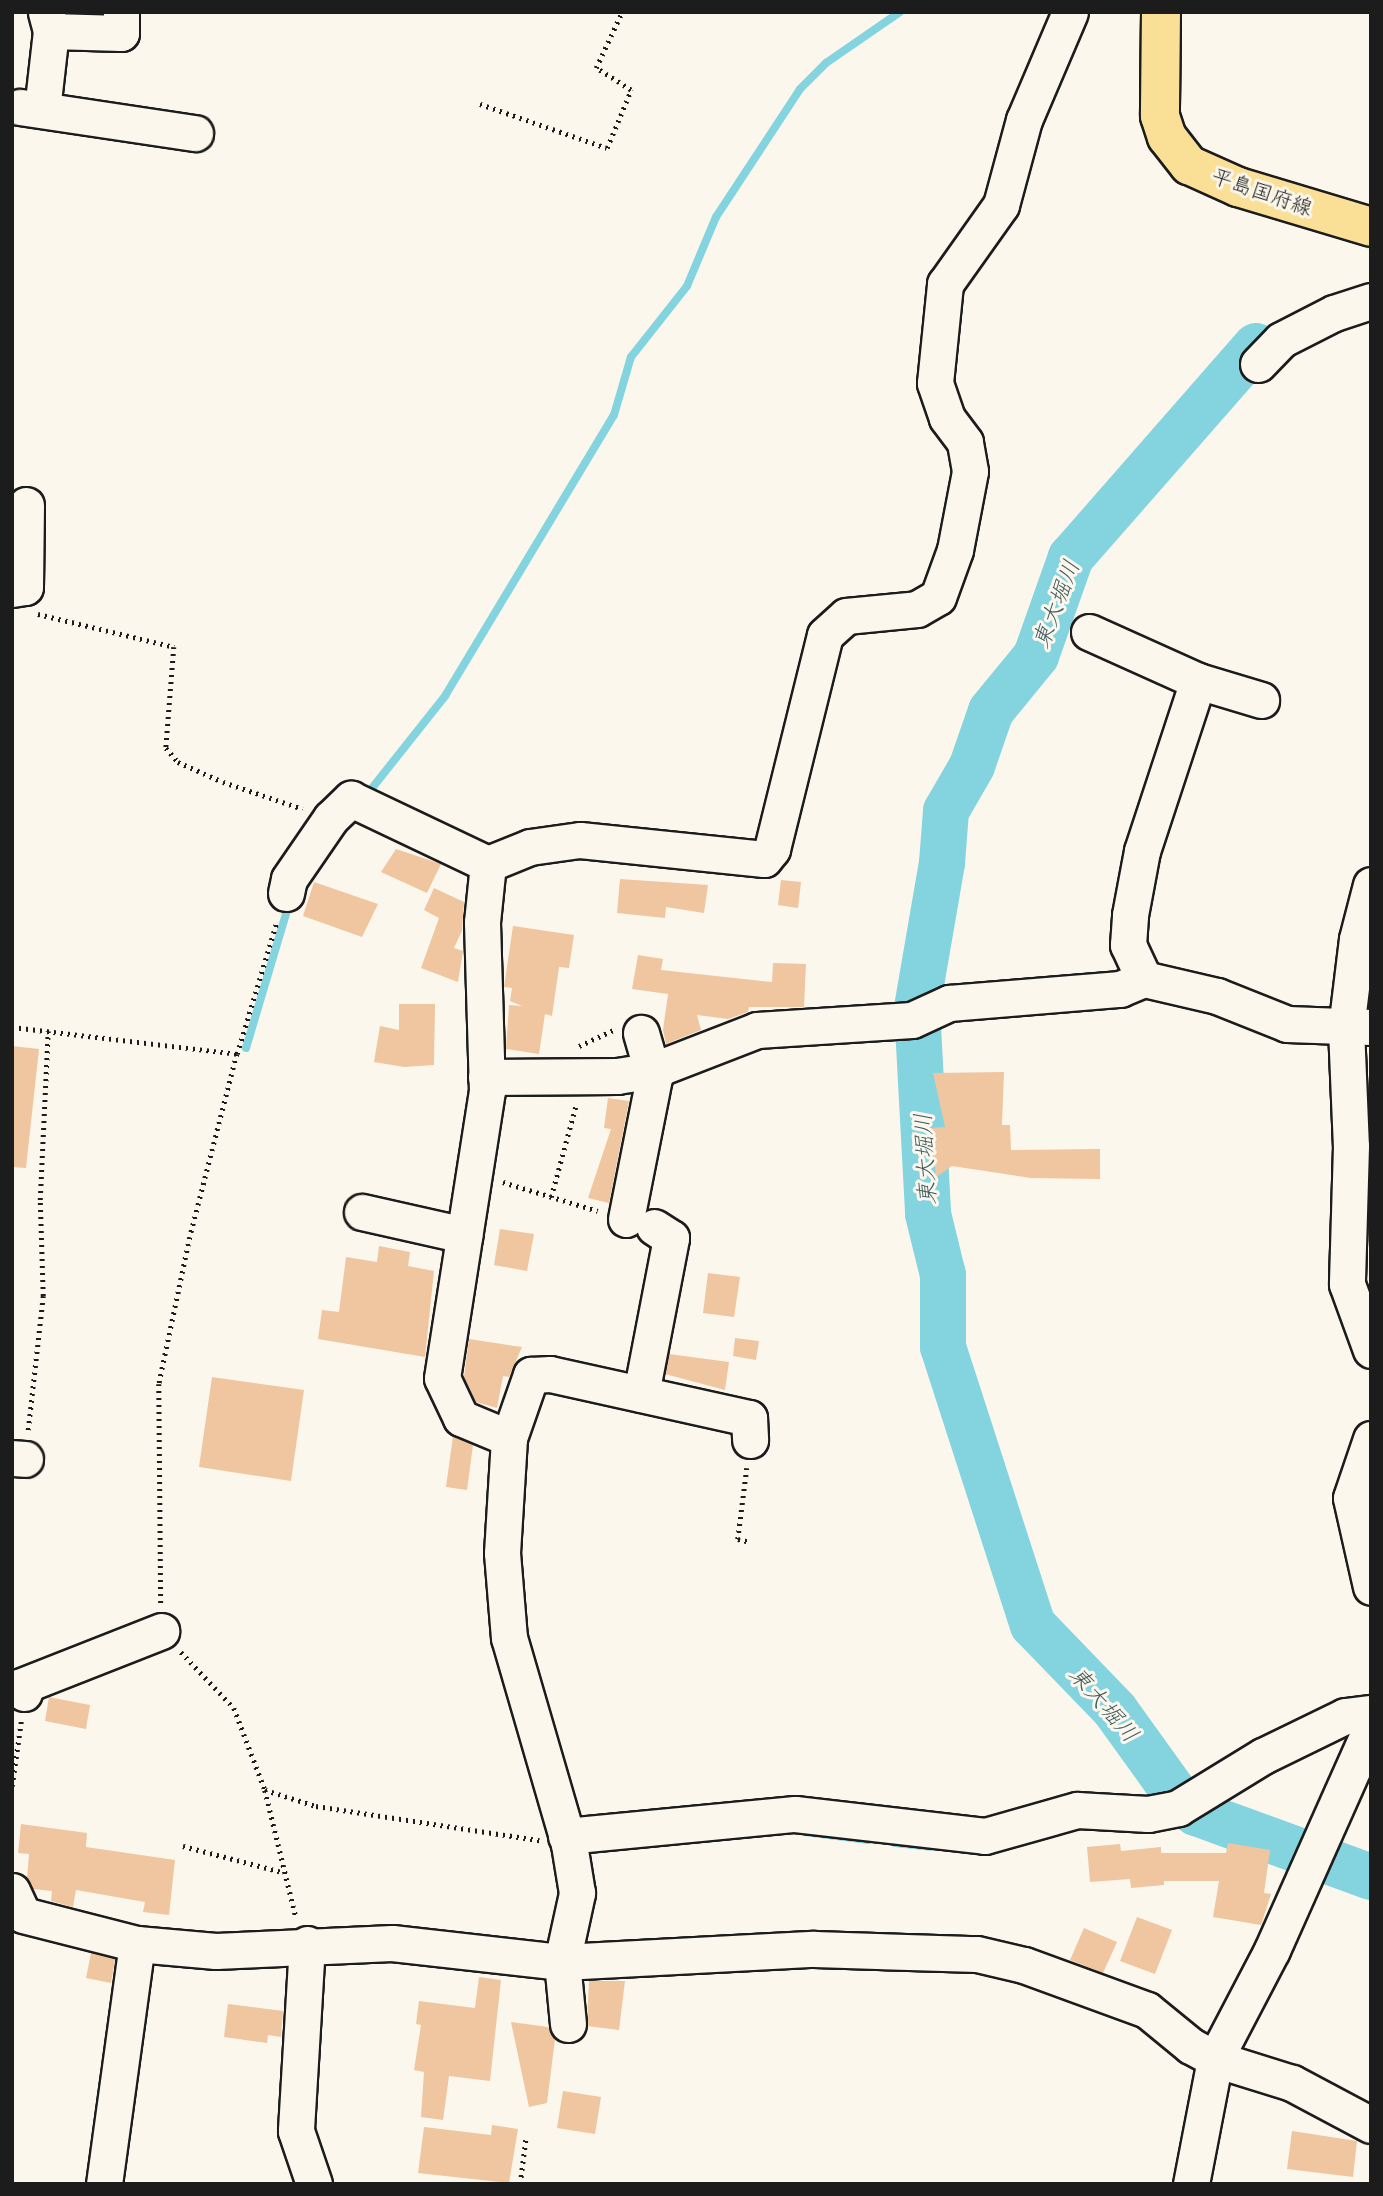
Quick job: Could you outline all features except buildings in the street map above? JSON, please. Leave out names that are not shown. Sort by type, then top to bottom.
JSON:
[{"type":"main road","name":"平島国府線","points":[[1161,12],[1160,116],[1167,137],[1189,165],[1238,187],[1371,227]]},
{"type":"street","points":[[121,12],[121,33],[48,21],[31,108],[179,122]]},
{"type":"street","points":[[286,893],[289,879],[350,808],[488,864],[530,847],[579,840],[764,859],[772,849],[825,635],[846,616],[917,609],[938,597],[951,562],[970,471],[965,443],[947,418],[935,383],[945,284],[1001,205],[1024,121],[1070,12]]},
{"type":"street","points":[[1258,364],[1281,340],[1334,313],[1371,301]]},
{"type":"street","points":[[23,601],[26,505]]},
{"type":"street","points":[[1089,632],[1198,681],[1261,700]]},
{"type":"street","points":[[1144,979],[1128,945],[1132,902],[1142,852],[1198,681]]},
{"type":"street","points":[[488,864],[482,922],[486,1077],[481,1177],[464,1235],[442,1378],[461,1418],[509,1438]]},
{"type":"street","points":[[1371,885],[1357,939],[1359,1028],[1351,1146],[1347,1284],[1371,1350]]},
{"type":"street","points":[[486,1077],[541,1073],[579,1082],[654,1074],[757,1030],[917,1019],[949,1003],[1120,989],[1144,979],[1217,996],[1287,1024],[1359,1028]]},
{"type":"street","points":[[641,1033],[646,1058],[654,1074],[640,1223],[671,1238],[641,1394]]},
{"type":"street","points":[[362,1212],[464,1235]]},
{"type":"street","points":[[568,2024],[562,1962],[577,1892],[569,1844],[509,1638],[502,1528],[509,1438],[531,1375],[550,1374],[750,1418],[750,1440]]},
{"type":"street","points":[[1371,1439],[1350,1498],[1371,1587]]},
{"type":"street","points":[[19,1689],[161,1631]]},
{"type":"street","points":[[569,1844],[795,1814],[985,1836],[1077,1810],[1148,1814],[1183,1805],[1274,1750],[1345,1716],[1371,1713]]},
{"type":"street","points":[[1191,2184],[1215,2059],[1272,1950],[1371,1728]]},
{"type":"street","points":[[12,1891],[23,1915],[137,1944],[231,1951],[307,1944],[412,1944],[487,1957],[562,1962],[814,1949],[977,1954],[1024,1965],[1147,2010],[1191,2046],[1215,2059],[1292,2083],[1371,2125]]},
{"type":"street","points":[[104,2184],[137,1944]]},
{"type":"street","points":[[307,1944],[296,2131],[314,2184]]},
{"type":"path","points":[[480,104],[607,148],[631,90],[596,68],[622,12]]},
{"type":"path","points":[[23,601],[174,647],[164,730],[166,748],[178,762],[223,782],[350,808]]},
{"type":"path","points":[[286,893],[237,1054],[190,1237],[159,1384],[161,1631],[234,1707],[265,1790],[282,1872],[307,1944]]},
{"type":"path","points":[[12,1027],[237,1054]]},
{"type":"path","points":[[541,1073],[613,1030],[641,1033]]},
{"type":"path","points":[[19,1458],[43,1296],[40,1200],[48,1031]]},
{"type":"path","points":[[551,1197],[579,1082]]},
{"type":"path","points":[[481,1177],[640,1223]]},
{"type":"path","points":[[750,1440],[738,1539],[750,1542]]},
{"type":"path","points":[[12,1786],[19,1689]]},
{"type":"path","points":[[265,1790],[316,1806],[508,1838],[569,1844]]},
{"type":"path","points":[[183,1846],[282,1872]]},
{"type":"path","points":[[520,2184],[526,2136]]},
{"type":"waterway","points":[[365,797],[445,696],[614,415],[631,357],[687,286],[716,217],[800,89],[826,63],[900,12]]},
{"type":"waterway","name":"東大堀川","points":[[1256,346],[1071,557],[1036,656],[991,711],[972,766],[946,811],[942,863],[917,1008],[928,1214],[943,1275],[943,1347],[1033,1625],[1115,1710],[1176,1795],[1196,1813],[1371,1877]]},
{"type":"waterway","points":[[246,1048],[290,900]]},
{"type":"waterway","points":[[805,1832],[868,1840]]},
{"type":"waterway","points":[[895,1843],[931,1847]]}]
